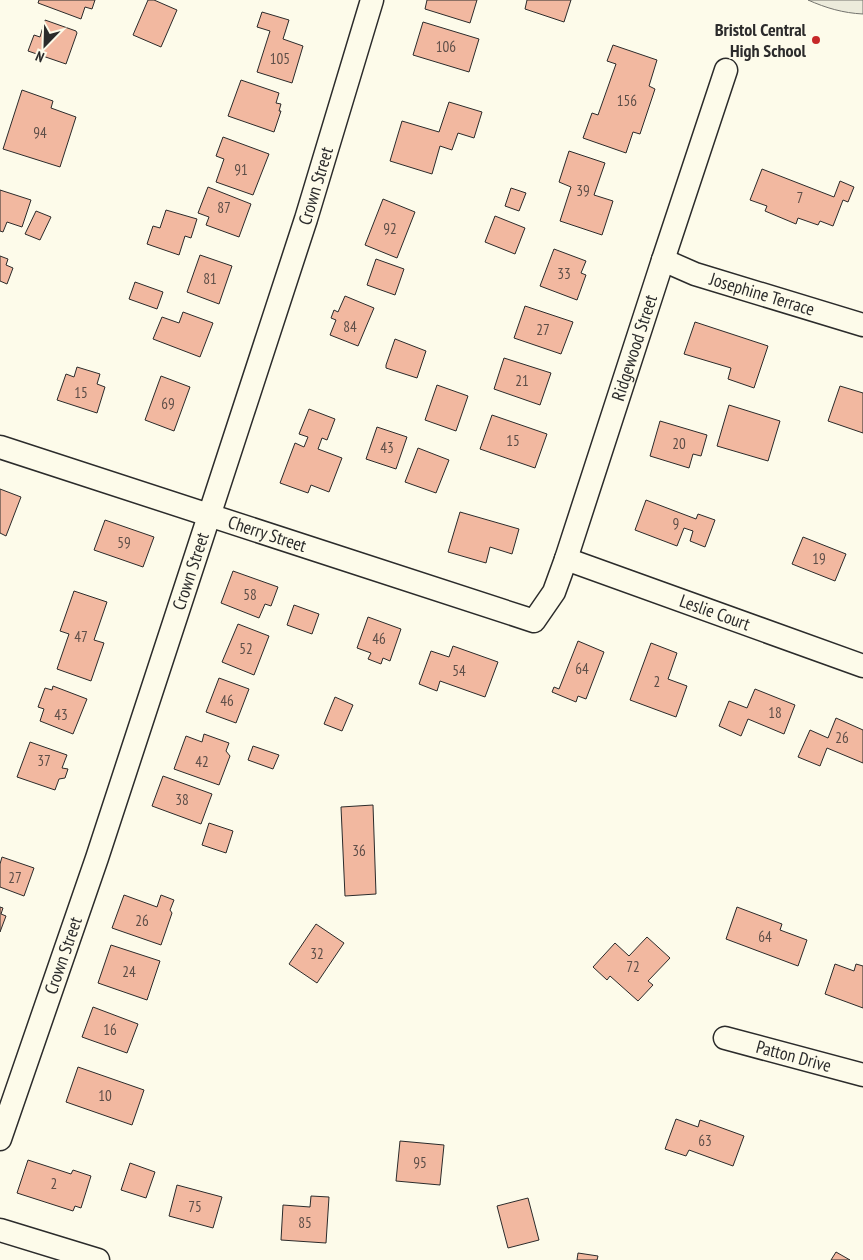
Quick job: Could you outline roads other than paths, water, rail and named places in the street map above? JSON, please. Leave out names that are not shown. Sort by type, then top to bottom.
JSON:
[{"type":"street","name":"Crown Street","points":[[0,1139],[97,858],[209,516],[306,219],[372,0]]},
{"type":"street","name":"Ridgewood Street","points":[[534,621],[554,592],[566,559],[662,260],[726,70]]},
{"type":"street","name":"Josephine Terrace","points":[[662,260],[695,274],[863,325]]},
{"type":"street","name":"Cherry Street","points":[[0,447],[534,621]]},
{"type":"street","name":"Leslie Court","points":[[566,559],[863,666]]},
{"type":"street","name":"Patton Drive","points":[[725,1038],[863,1075]]},
{"type":"street","points":[[0,1230],[98,1260]]},
{"type":"place","name":"Bristol Central High School","points":[[816,40]]}]
